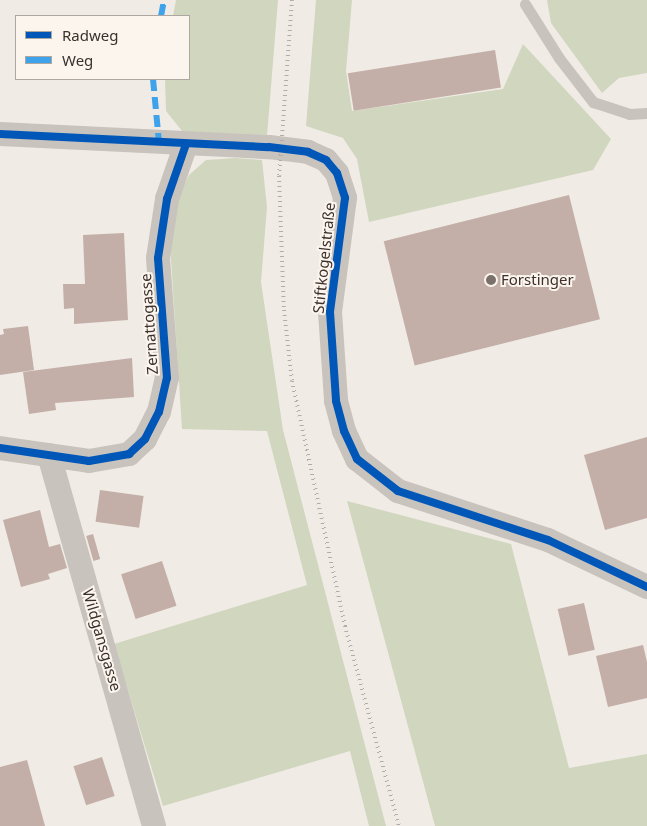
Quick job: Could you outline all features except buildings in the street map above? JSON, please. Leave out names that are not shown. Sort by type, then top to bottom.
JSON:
[{"type":"street","name":"Stiftkogelstraße","points":[[0,134],[250,146],[308,152],[326,160],[337,173],[345,198],[330,312],[336,401],[344,431],[357,459],[398,492],[548,540],[647,587]]},
{"type":"street","name":"Zernattogasse","points":[[0,448],[89,461],[129,454],[145,439],[159,412],[167,378],[158,258],[167,199],[186,144]]},
{"type":"street","name":"Wildgansgasse","points":[[49,455],[154,826]]},
{"type":"lane","points":[[525,4],[559,58],[593,102],[629,114],[647,113]]},
{"type":"green space","points":[[176,0],[278,0],[267,136],[183,132],[166,111],[165,80],[190,80],[190,15],[173,15]]},
{"type":"green space","points":[[316,0],[352,0],[346,71],[352,111],[503,89],[523,44],[611,139],[593,170],[369,222],[357,159],[343,138],[306,126]]},
{"type":"green space","points":[[547,0],[647,0],[647,73],[619,78],[602,93],[551,23]]},
{"type":"green space","points":[[235,158],[262,160],[267,207],[261,282],[283,430],[386,826],[369,826],[350,751],[163,806],[114,644],[307,585],[267,431],[182,429],[170,244],[178,197],[189,175],[206,160]]},
{"type":"green space","points":[[347,501],[511,544],[569,768],[647,754],[647,826],[435,826]]},
{"type":"railway","points":[[292,0],[279,176],[284,310],[292,381],[345,626],[399,826]]},
{"type":"marked path","points":[[161,15],[164,0]]},
{"type":"marked path","points":[[153,80],[159,142]]},
{"type":"cycle path","points":[[0,134],[269,147],[308,152],[326,160],[337,173],[345,198],[330,312],[336,401],[344,431],[357,459],[398,491],[548,540],[647,587]]},
{"type":"cycle path","points":[[0,448],[89,461],[129,454],[145,439],[159,412],[167,378],[158,258],[167,199],[186,144]]},
{"type":"place","name":"Forstinger","points":[[491,280]]}]
